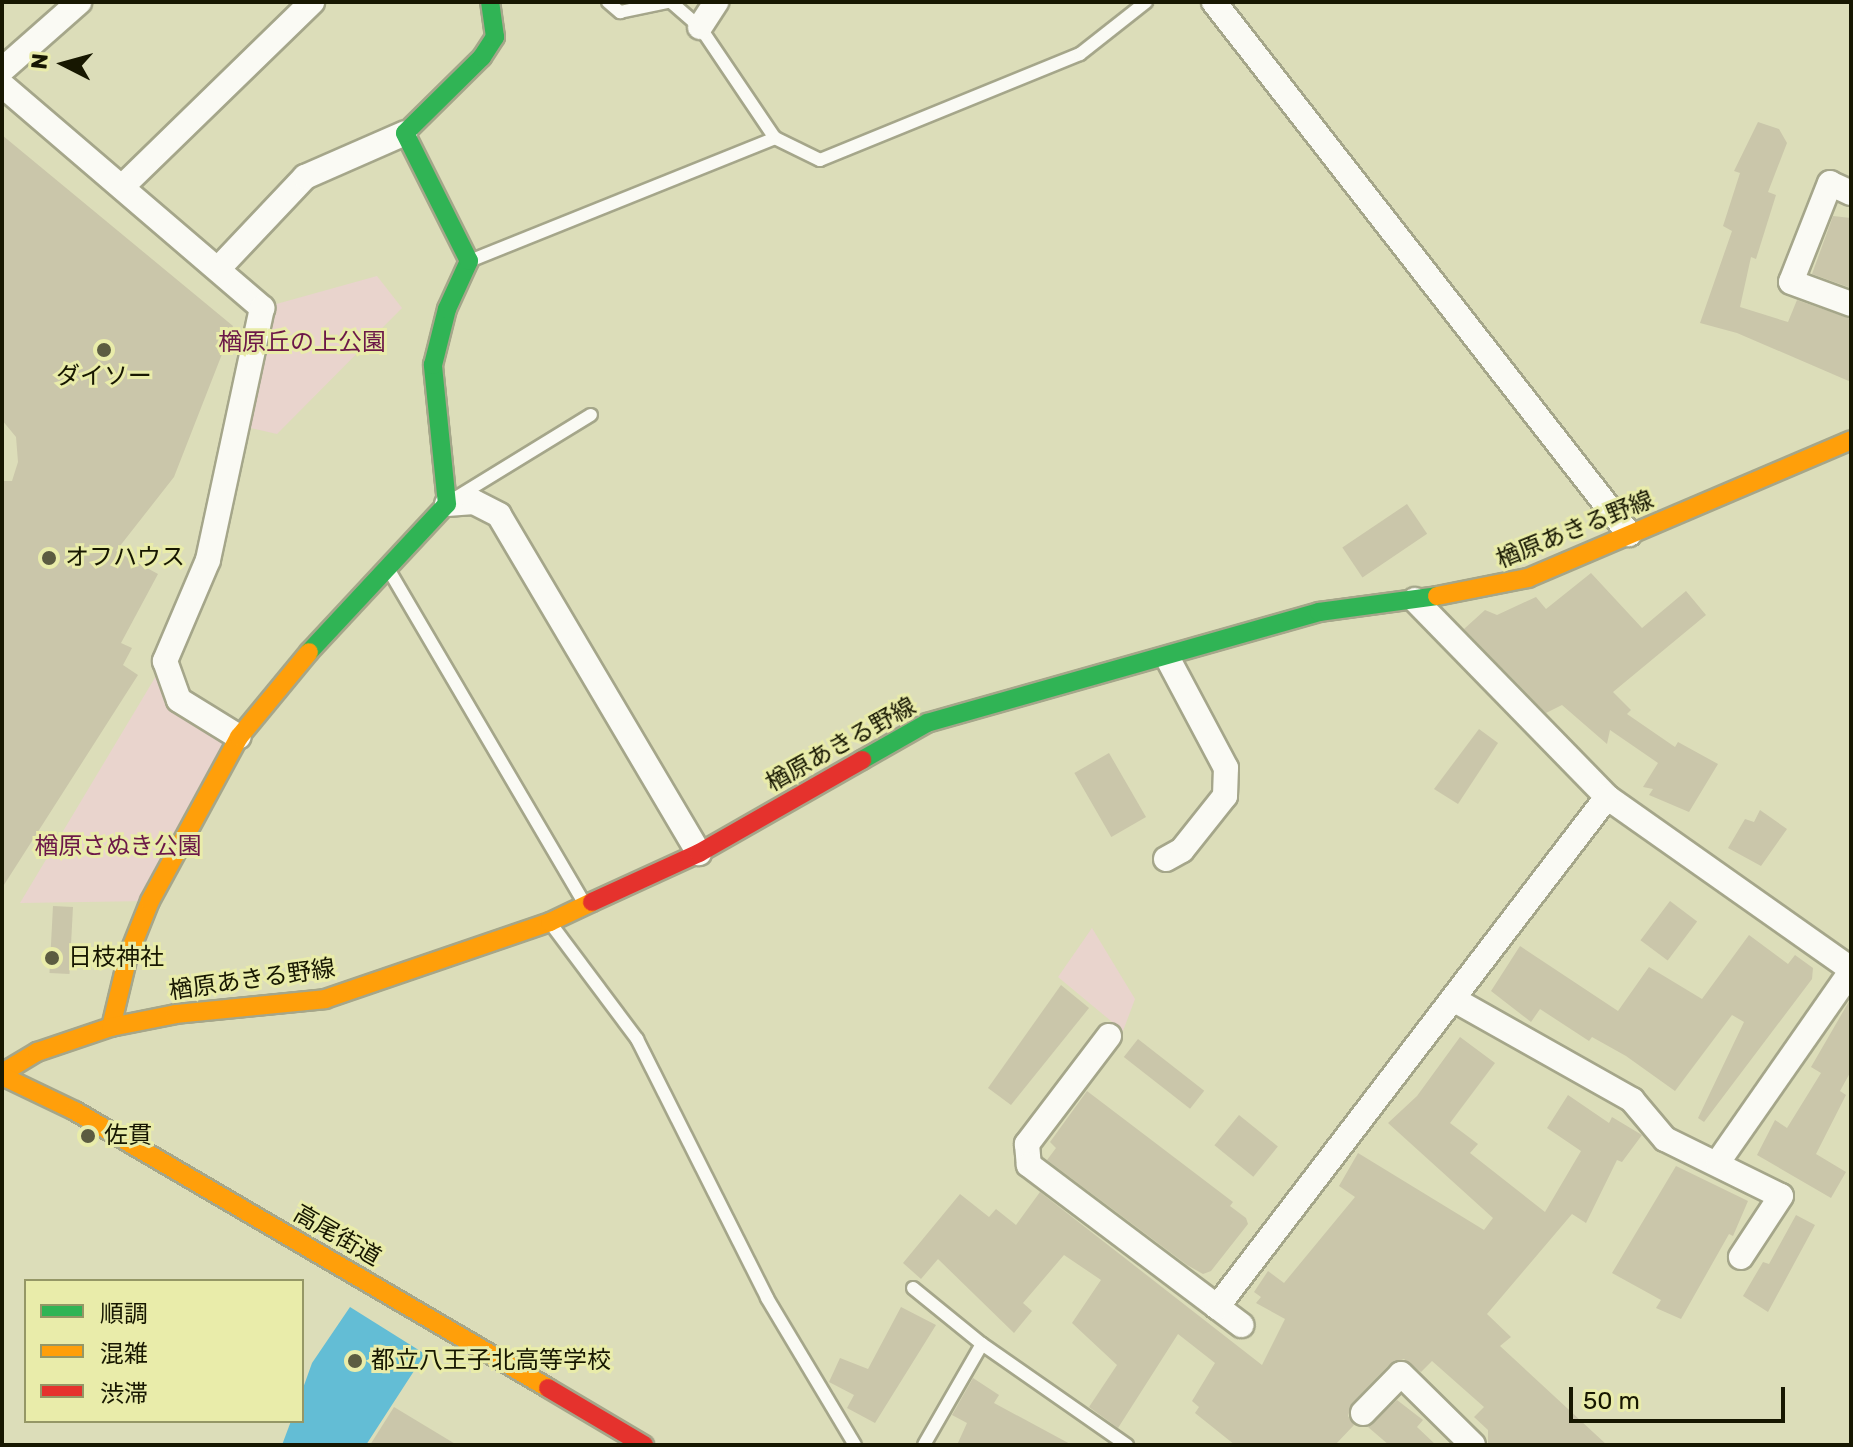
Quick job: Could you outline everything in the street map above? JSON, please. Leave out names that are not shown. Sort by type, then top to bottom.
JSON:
[{"type":"main road","points":[[111,1027],[128,956],[150,901],[239,737],[386,566],[447,504],[433,365],[447,309],[469,261],[405,133],[482,57],[495,37],[495,4]]},
{"type":"main road","name":"楢原あきる野線","points":[[2,1074],[37,1052],[111,1027],[176,1014],[325,999],[550,922],[699,853],[927,723],[1168,659],[1212,640],[1319,612],[1415,600],[1528,578],[1851,440]]},
{"type":"main road","name":"高尾街道","points":[[2,1074],[75,1111],[644,1445]]},
{"type":"street","points":[[2,70],[79,2]]},
{"type":"street","points":[[123,186],[312,2]]},
{"type":"street","points":[[700,27],[716,2]]},
{"type":"street","points":[[1214,2],[1629,534]]},
{"type":"street","points":[[2,85],[262,308],[208,560],[165,661],[179,700],[239,737]]},
{"type":"street","points":[[218,269],[305,177],[405,133]]},
{"type":"street","points":[[1851,193],[1830,183],[1791,282],[1851,304]]},
{"type":"street","points":[[447,504],[474,502],[499,515],[699,853]]},
{"type":"street","points":[[1415,600],[1607,797],[1851,970],[1718,1162]]},
{"type":"street","points":[[1166,859],[1182,850],[1225,796],[1226,768],[1168,659]]},
{"type":"street","points":[[1217,1307],[1607,797]]},
{"type":"street","points":[[1453,999],[1632,1100],[1665,1139],[1718,1162],[1781,1196],[1741,1257]]},
{"type":"street","points":[[1109,1036],[1027,1144],[1029,1165],[1241,1325]]},
{"type":"street","points":[[1363,1413],[1401,1374],[1473,1445]]},
{"type":"lane","points":[[608,2],[620,12],[670,2],[700,27],[775,138],[820,160],[1080,54],[1146,2]]},
{"type":"lane","points":[[469,261],[775,138]]},
{"type":"lane","points":[[447,504],[591,415]]},
{"type":"lane","points":[[386,566],[586,907]]},
{"type":"lane","points":[[550,922],[637,1039],[767,1298],[855,1445]]},
{"type":"lane","points":[[913,1288],[982,1344],[1127,1445]]},
{"type":"lane","points":[[924,1445],[982,1344]]},
{"type":"green space","name":"楢原丘の上公園","points":[[377,276],[402,308],[277,434],[237,425],[262,308]]},
{"type":"green space","name":"楢原さぬき公園","points":[[165,661],[179,700],[239,737],[150,901],[20,903]]},
{"type":"green space","points":[[1092,928],[1135,999],[1123,1031],[1058,977]]},
{"type":"water","points":[[350,1307],[425,1354],[366,1445],[282,1445],[290,1423],[304,1423],[304,1385],[312,1363]]},
{"type":"building","points":[[1758,122],[1779,129],[1787,143],[1768,192],[1776,195],[1756,259],[1751,257],[1740,307],[1788,322],[1797,300],[1851,319],[1851,382],[1737,333],[1700,323],[1732,231],[1723,226],[1740,173],[1734,171]]},
{"type":"building","points":[[2,135],[233,326],[174,477],[116,551],[158,574],[121,643],[132,648],[123,665],[138,675],[2,888],[2,481],[12,481],[18,462],[16,437],[2,420]]},
{"type":"building","points":[[1833,216],[1851,218],[1851,288],[1812,274]]},
{"type":"building","points":[[1407,504],[1427,534],[1362,577],[1342,548]]},
{"type":"building","points":[[1591,573],[1642,628],[1686,591],[1706,615],[1613,692],[1631,710],[1627,714],[1675,747],[1678,742],[1718,764],[1689,812],[1649,795],[1653,789],[1643,787],[1658,763],[1610,730],[1607,744],[1562,705],[1546,713],[1464,629],[1485,610],[1497,615],[1536,597],[1546,609]]},
{"type":"building","points":[[1479,729],[1498,743],[1458,804],[1434,789]]},
{"type":"building","points":[[1109,753],[1146,817],[1111,837],[1074,773]]},
{"type":"building","points":[[1760,810],[1787,829],[1761,866],[1728,848],[1745,819],[1754,822]]},
{"type":"building","points":[[1670,901],[1697,921],[1668,961],[1641,940]]},
{"type":"building","points":[[53,906],[73,907],[69,974],[49,973]]},
{"type":"building","points":[[1749,935],[1788,964],[1795,955],[1813,968],[1812,979],[1704,1122],[1698,1118],[1744,1022],[1732,1015],[1675,1091],[1626,1056],[1592,1037],[1589,1041],[1540,1009],[1531,1022],[1491,991],[1520,946],[1618,1011],[1649,967],[1702,999]]},
{"type":"building","points":[[1061,985],[1089,1008],[1011,1105],[988,1088]]},
{"type":"building","points":[[1851,998],[1851,1071],[1840,1091],[1846,1095],[1816,1154],[1846,1172],[1831,1198],[1757,1155],[1775,1120],[1787,1128],[1821,1073],[1811,1067]]},
{"type":"building","points":[[1460,1037],[1495,1063],[1450,1123],[1478,1144],[1470,1153],[1545,1212],[1581,1151],[1547,1128],[1568,1095],[1609,1123],[1612,1117],[1642,1135],[1622,1162],[1617,1160],[1586,1223],[1572,1214],[1487,1314],[1511,1337],[1500,1346],[1607,1445],[1488,1445],[1488,1430],[1474,1417],[1484,1407],[1432,1361],[1421,1372],[1404,1359],[1390,1364],[1352,1403],[1348,1416],[1354,1425],[1335,1445],[1235,1445],[1195,1413],[1199,1407],[1192,1401],[1215,1363],[1178,1334],[1118,1428],[1089,1407],[1117,1365],[1072,1323],[1101,1280],[1064,1255],[1023,1303],[1032,1311],[1014,1333],[938,1259],[921,1279],[903,1263],[960,1194],[989,1217],[996,1209],[1016,1225],[1040,1192],[1262,1365],[1285,1319],[1256,1303],[1261,1297],[1254,1292],[1268,1271],[1284,1283],[1355,1197],[1339,1186],[1358,1153],[1484,1230],[1493,1218],[1388,1123],[1417,1096]]},
{"type":"building","points":[[1138,1039],[1204,1091],[1190,1109],[1124,1057]]},
{"type":"building","points":[[1087,1091],[1233,1202],[1230,1206],[1246,1218],[1248,1224],[1211,1271],[1203,1274],[1187,1265],[1047,1160],[1056,1148],[1050,1142]]},
{"type":"building","points":[[1239,1115],[1278,1146],[1253,1177],[1214,1145]]},
{"type":"building","points":[[1676,1166],[1748,1201],[1733,1236],[1729,1234],[1681,1319],[1656,1308],[1661,1300],[1612,1273]]},
{"type":"building","points":[[1796,1215],[1815,1225],[1768,1312],[1743,1296],[1763,1262],[1769,1264]]},
{"type":"building","points":[[901,1307],[936,1325],[875,1423],[847,1408],[854,1395],[829,1382],[840,1358],[868,1369]]},
{"type":"building","points":[[973,1378],[999,1395],[994,1403],[1072,1445],[957,1445],[967,1423],[952,1415]]},
{"type":"building","points":[[1397,1400],[1423,1420],[1417,1427],[1436,1445],[1389,1445],[1368,1427]]},
{"type":"building","points":[[394,1407],[457,1445],[370,1445]]},
{"type":"traffic: fast","points":[[309,652],[447,504],[433,365],[447,309],[469,261],[405,133],[482,57],[495,37],[490,2]]},
{"type":"traffic: fast","points":[[862,760],[927,723],[1319,612],[1437,596]]},
{"type":"traffic: slow","points":[[1437,596],[1528,578],[1851,440]]},
{"type":"traffic: slow","points":[[111,1027],[128,956],[150,901],[239,737],[309,652]]},
{"type":"traffic: slow","points":[[2,1073],[37,1052],[111,1027],[176,1014],[325,999],[550,922],[592,902]]},
{"type":"traffic: slow","points":[[2,1076],[75,1111],[548,1388]]},
{"type":"traffic: jam","points":[[592,902],[699,853],[862,760]]},
{"type":"traffic: jam","points":[[548,1388],[644,1445]]},
{"type":"place","name":"ダイソー","points":[[104,350]]},
{"type":"place","name":"オフハウス","points":[[49,558]]},
{"type":"place","name":"日枝神社","points":[[52,958]]},
{"type":"place","name":"佐貫","points":[[88,1136]]},
{"type":"place","name":"都立八王子北高等学校","points":[[355,1361]]}]
